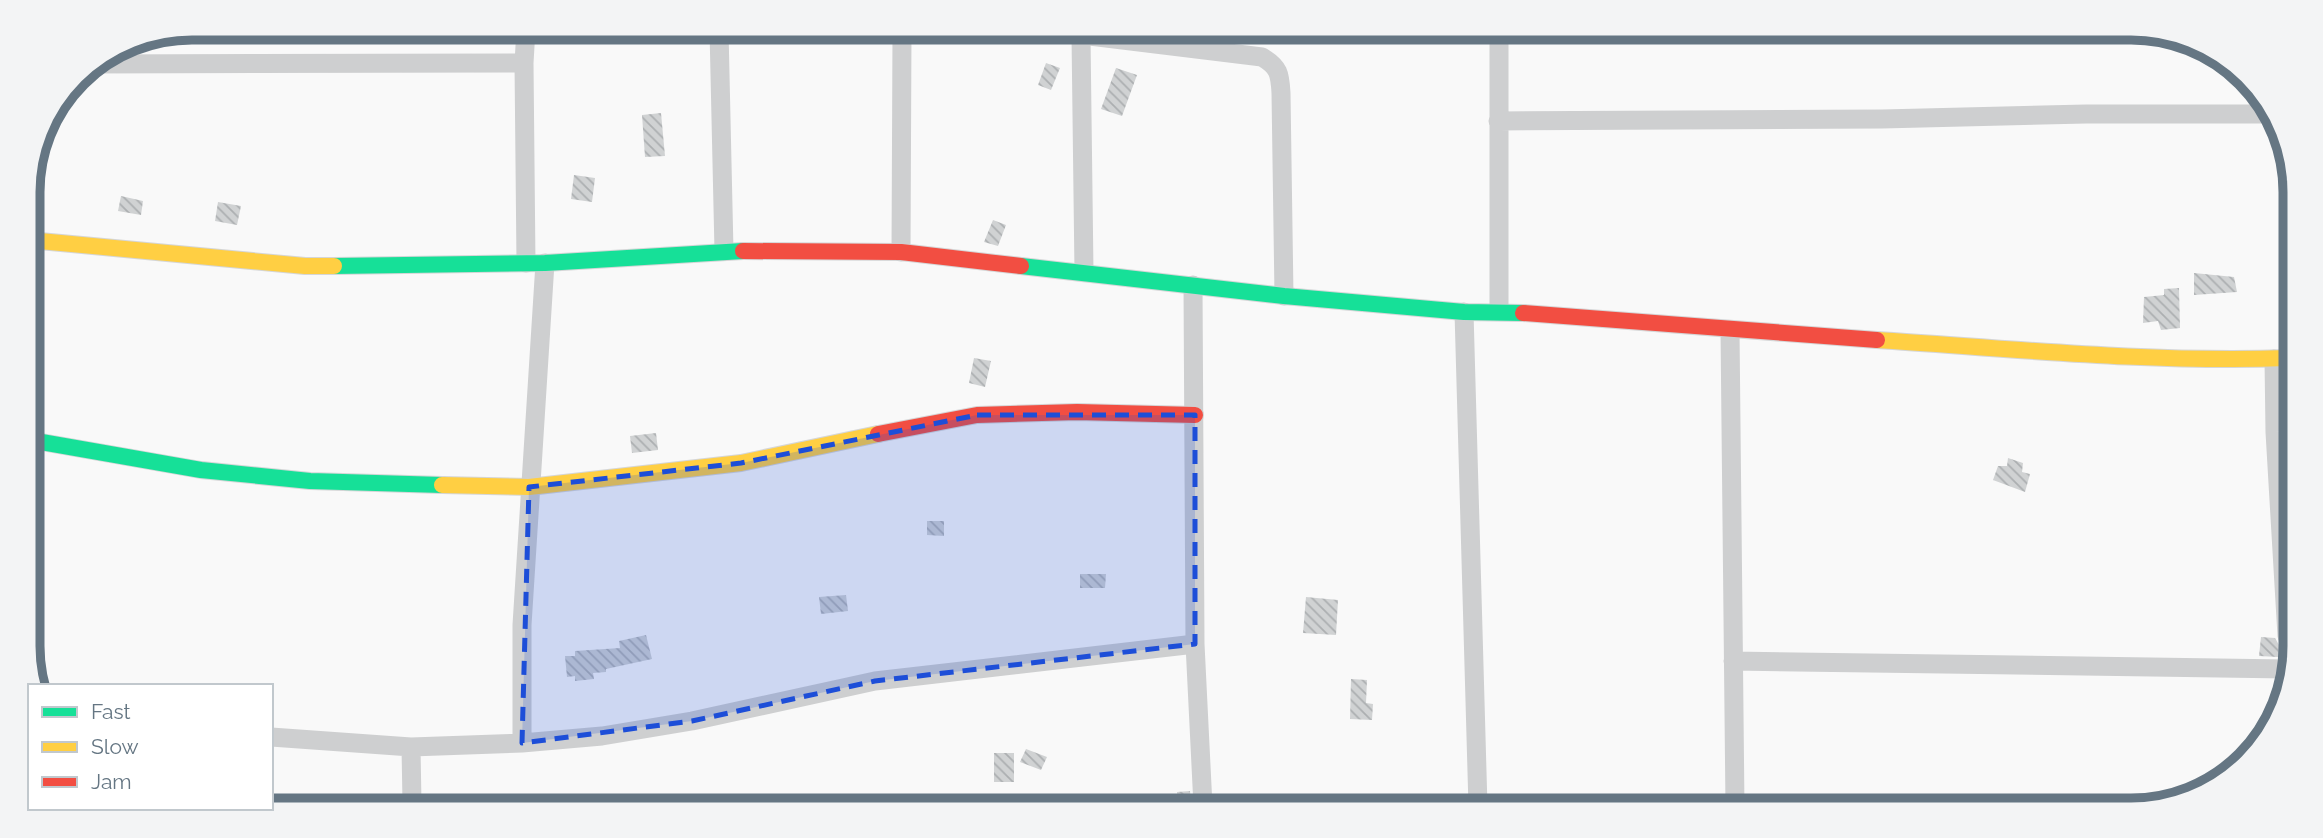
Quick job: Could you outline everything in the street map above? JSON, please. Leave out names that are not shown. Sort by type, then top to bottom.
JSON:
[{"type":"street","points":[[1499,40],[1499,311]]},
{"type":"street","points":[[522,743],[522,625],[535,263],[524,63],[525,41]]},
{"type":"street","points":[[719,41],[724,251]]},
{"type":"street","points":[[901,252],[902,41]]},
{"type":"street","points":[[1081,41],[1084,272]]},
{"type":"street","points":[[1120,41],[1262,57],[1273,63],[1280,72],[1284,296]]},
{"type":"street","points":[[112,64],[524,63]]},
{"type":"street","points":[[1499,121],[2261,114]]},
{"type":"street","points":[[41,241],[305,266],[401,267],[535,263],[724,251],[901,252],[1284,296],[1464,312],[1499,311],[1730,330],[2115,356],[2282,359],[2283,432]]},
{"type":"street","points":[[1193,285],[1195,644],[1203,797]]},
{"type":"street","points":[[1464,312],[1478,797]]},
{"type":"street","points":[[1730,330],[1735,797]]},
{"type":"street","points":[[40,442],[201,470],[310,481],[529,487],[741,463],[977,415],[1077,412],[1195,415]]},
{"type":"street","points":[[273,737],[411,747],[522,743],[602,736],[692,721],[875,681],[1195,644]]},
{"type":"street","points":[[1733,661],[2281,670]]},
{"type":"street","points":[[411,747],[412,798]]},
{"type":"highlighted area","points":[[977,415],[1195,415],[1195,644],[875,681],[692,721],[522,743],[529,487],[741,463]]},
{"type":"building","points":[[1046,63],[1060,68],[1051,90],[1038,85]]},
{"type":"building","points":[[1116,68],[1137,75],[1122,116],[1101,109]]},
{"type":"building","points":[[661,113],[665,156],[645,157],[642,115]]},
{"type":"building","points":[[574,175],[595,178],[592,202],[571,199]]},
{"type":"building","points":[[121,196],[143,201],[141,215],[118,211]]},
{"type":"building","points":[[218,202],[241,206],[237,225],[215,221]]},
{"type":"building","points":[[993,220],[1006,225],[998,246],[984,242]]},
{"type":"building","points":[[2194,273],[2234,277],[2237,292],[2194,295]]},
{"type":"building","points":[[2179,288],[2180,328],[2161,330],[2158,321],[2143,323],[2144,297],[2164,295],[2164,289]]},
{"type":"building","points":[[974,358],[991,361],[985,387],[969,383]]},
{"type":"building","points":[[656,433],[658,450],[632,453],[630,436]]},
{"type":"building","points":[[2008,458],[2023,463],[2022,472],[2030,474],[2025,492],[1993,480],[1998,466],[2007,466]]},
{"type":"building","points":[[927,521],[944,521],[944,536],[927,535]]},
{"type":"building","points":[[1080,574],[1106,574],[1105,588],[1080,588]]},
{"type":"building","points":[[846,595],[848,611],[821,614],[819,597]]},
{"type":"building","points":[[1306,597],[1338,600],[1336,635],[1303,633]]},
{"type":"building","points":[[646,635],[652,659],[593,673],[594,679],[575,681],[575,676],[567,677],[565,656],[575,656],[575,651],[620,648],[619,641]]},
{"type":"building","points":[[2261,637],[2275,638],[2279,645],[2278,657],[2259,656]]},
{"type":"building","points":[[1351,679],[1367,680],[1366,703],[1373,704],[1372,720],[1350,719]]},
{"type":"building","points":[[1026,749],[1047,757],[1041,770],[1020,762]]},
{"type":"building","points":[[994,753],[1014,753],[1014,782],[994,782]]},
{"type":"building","points":[[1190,791],[1190,797],[1177,797],[1177,792]]},
{"type":"traffic: fast","points":[[334,266],[545,263],[743,251]]},
{"type":"traffic: fast","points":[[1021,266],[1284,296],[1464,312],[1523,313]]},
{"type":"traffic: fast","points":[[40,442],[201,470],[310,481],[442,485]]},
{"type":"traffic: slow","points":[[41,241],[305,266],[334,266]]},
{"type":"traffic: slow","points":[[1877,340],[2136,357],[2283,358]]},
{"type":"traffic: slow","points":[[442,485],[529,487],[741,463],[878,434]]},
{"type":"traffic: jam","points":[[743,251],[901,252],[1021,266]]},
{"type":"traffic: jam","points":[[1523,313],[1877,340]]},
{"type":"traffic: jam","points":[[878,434],[977,415],[1077,412],[1195,415]]}]
